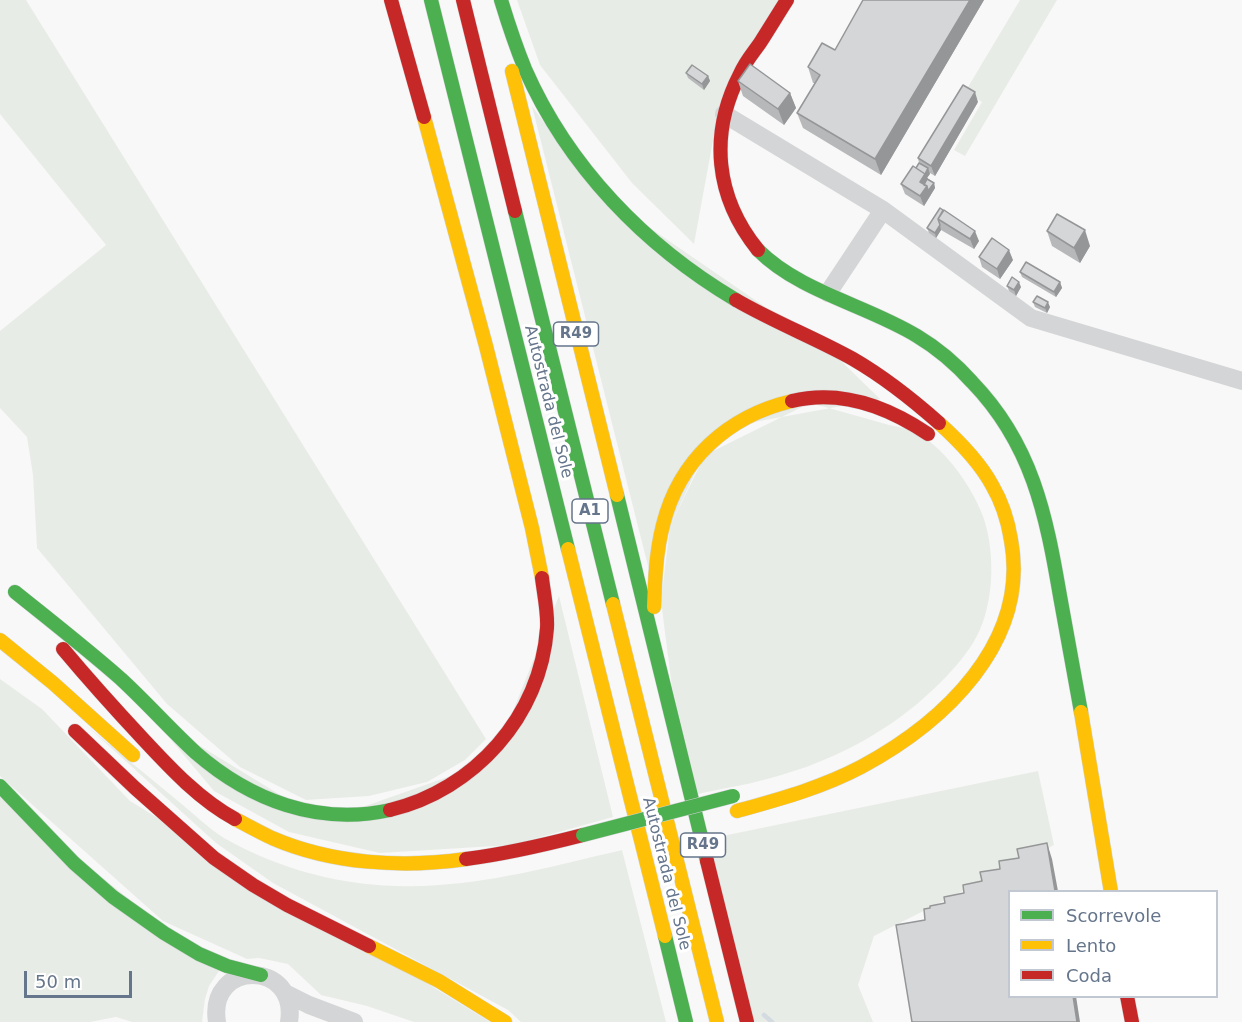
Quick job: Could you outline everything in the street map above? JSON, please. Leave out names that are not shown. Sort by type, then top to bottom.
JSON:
[{"type":"main road","points":[[15,592],[105,666],[190,747],[218,770],[258,795],[305,811],[345,815],[368,814],[395,809],[433,795],[467,775],[498,747],[521,714],[538,676],[547,632],[539,559],[505,418],[392,0]]},
{"type":"main road","name":"Autostrada del Sole","points":[[431,0],[686,1022]]},
{"type":"main road","name":"Autostrada del Sole","points":[[463,0],[717,1022]]},
{"type":"main road","name":"R49","points":[[495,0],[747,1022]]},
{"type":"main road","points":[[501,0],[522,64],[558,131],[597,185],[630,219],[684,266],[765,316],[862,365],[937,420],[958,439],[980,465],[1005,513],[1012,539],[1014,558],[1011,597],[999,637],[975,675],[937,713],[905,740],[815,788],[784,799],[623,839]]},
{"type":"main road","points":[[787,0],[743,67],[724,114],[721,169],[726,195],[744,235],[776,266],[795,278],[927,342],[967,375],[997,410],[1016,439],[1035,481],[1051,547],[1111,890]]},
{"type":"main road","points":[[660,667],[655,629],[655,585],[666,513],[681,479],[706,446],[742,420],[762,410],[805,399],[825,398],[849,399],[894,413],[915,424],[941,445]]},
{"type":"main road","points":[[5,579],[89,681],[170,767],[228,816],[254,830],[305,850],[339,858],[384,863],[422,865],[459,861],[542,846],[739,795]]},
{"type":"main road","points":[[984,633],[990,617]]},
{"type":"main road","points":[[0,640],[53,683],[147,767]]},
{"type":"main road","points":[[63,720],[214,858],[287,905],[440,981],[505,1022]]},
{"type":"main road","points":[[0,786],[74,863],[113,897],[164,933],[199,954],[228,966],[261,975]]},
{"type":"main road","points":[[1127,998],[1131,1022]]},
{"type":"street","points":[[724,114],[883,210],[1031,318],[1242,381]]},
{"type":"street","points":[[828,293],[883,210]]},
{"type":"street","points":[[214,1018],[217,1001],[226,985],[234,979],[252,974],[261,975],[280,985],[289,1002],[291,1012],[289,1022]]},
{"type":"street","points":[[285,993],[354,1022]]},
{"type":"shaded area","points":[[0,0],[26,0],[486,739],[465,760],[427,782],[369,796],[306,800],[240,767],[167,704],[37,548],[33,475],[27,437],[0,408],[0,331],[106,245],[0,114]]},
{"type":"shaded area","points":[[517,0],[787,0],[718,113],[694,244],[632,183],[540,65]]},
{"type":"shaded area","points":[[1020,0],[1057,0],[965,156],[954,150],[982,102],[965,92]]},
{"type":"shaded area","points":[[532,106],[592,188],[835,355],[880,399],[716,429],[649,570]]},
{"type":"shaded area","points":[[810,403],[912,430],[929,441],[949,460],[973,495],[988,534],[991,582],[985,615],[973,643],[946,677],[912,708],[876,733],[835,755],[793,772],[698,794],[672,687],[661,601],[670,526],[705,455]]},
{"type":"shaded area","points":[[559,596],[613,817],[512,845],[380,853],[289,832],[214,791],[151,716],[323,821],[493,761]]},
{"type":"shaded area","points":[[0,679],[42,709],[130,801],[490,1022],[414,1022],[367,1006],[321,995],[288,964],[259,958],[247,959],[163,921],[0,776]]},
{"type":"shaded area","points":[[87,726],[224,838],[274,862],[328,878],[383,885],[462,883],[531,871],[622,850],[666,1022],[521,1022],[508,1010],[273,883],[216,843]]},
{"type":"shaded area","points":[[1038,771],[1054,845],[874,936],[858,985],[873,1022],[751,1022],[708,839]]},
{"type":"shaded area","points":[[0,796],[219,971],[209,986],[202,1022],[132,1022],[116,1017],[90,1022],[0,1022]]},
{"type":"building","points":[[863,0],[970,0],[875,159],[797,113],[820,75],[808,67],[822,43],[835,50]]},
{"type":"building","points":[[750,64],[790,93],[778,109],[738,81]]},
{"type":"building","points":[[692,65],[708,76],[702,84],[686,73]]},
{"type":"building","points":[[963,85],[975,92],[931,166],[918,158]]},
{"type":"building","points":[[919,163],[928,168],[925,174],[916,168]]},
{"type":"building","points":[[913,166],[925,174],[920,182],[927,186],[920,196],[901,184]]},
{"type":"building","points":[[927,179],[934,183],[928,191],[927,186],[924,185]]},
{"type":"building","points":[[940,208],[943,210],[938,219],[940,225],[935,233],[927,228]]},
{"type":"building","points":[[944,210],[975,231],[970,239],[938,219]]},
{"type":"building","points":[[1057,214],[1085,230],[1074,248],[1047,231]]},
{"type":"building","points":[[992,238],[1009,250],[997,269],[979,257]]},
{"type":"building","points":[[1026,262],[1060,282],[1054,292],[1020,272]]},
{"type":"building","points":[[1012,277],[1019,282],[1014,290],[1007,286]]},
{"type":"building","points":[[1037,296],[1048,302],[1045,308],[1033,302]]},
{"type":"building","points":[[1047,843],[1055,890],[1008,890],[1008,998],[1073,998],[1077,1022],[912,1022],[896,925],[925,920],[924,909],[945,903],[944,897],[964,893],[963,885],[982,881],[980,872],[1000,869],[999,861],[1019,858],[1017,849]]},
{"type":"waterway","points":[[764,1015],[772,1022]]},
{"type":"traffic: fast","points":[[431,0],[568,549]]},
{"type":"traffic: fast","points":[[501,0],[525,69],[543,105],[563,139],[587,171],[612,201],[671,255],[736,300]]},
{"type":"traffic: fast","points":[[515,211],[613,604]]},
{"type":"traffic: fast","points":[[758,250],[793,277],[897,325],[939,351],[972,382],[1009,430],[1023,455],[1042,509],[1055,566],[1081,712]]},
{"type":"traffic: fast","points":[[617,495],[707,861]]},
{"type":"traffic: fast","points":[[15,592],[121,679],[196,753],[239,784],[262,796],[311,811],[363,814],[390,810]]},
{"type":"traffic: fast","points":[[0,786],[74,863],[113,897],[164,933],[199,954],[227,966],[261,975]]},
{"type":"traffic: fast","points":[[583,835],[733,796]]},
{"type":"traffic: fast","points":[[665,936],[686,1022]]},
{"type":"traffic: slow","points":[[512,71],[617,495]]},
{"type":"traffic: slow","points":[[424,117],[486,346],[532,528],[542,578]]},
{"type":"traffic: slow","points":[[654,607],[656,566],[663,525],[681,480],[694,461],[727,430],[769,408],[792,401]]},
{"type":"traffic: slow","points":[[737,811],[816,787],[861,767],[892,749],[950,703],[974,676],[994,645],[1007,613],[1013,578],[1008,526],[999,498],[987,476],[968,452],[939,423]]},
{"type":"traffic: slow","points":[[568,549],[665,936]]},
{"type":"traffic: slow","points":[[613,604],[717,1022]]},
{"type":"traffic: slow","points":[[0,640],[53,683],[133,755]]},
{"type":"traffic: slow","points":[[1081,712],[1111,890]]},
{"type":"traffic: slow","points":[[235,819],[272,838],[319,854],[368,862],[392,863],[466,859]]},
{"type":"traffic: slow","points":[[369,946],[439,981],[505,1022]]},
{"type":"traffic: jam","points":[[391,0],[424,117]]},
{"type":"traffic: jam","points":[[463,0],[515,211]]},
{"type":"traffic: jam","points":[[758,250],[744,230],[725,187],[721,165],[721,142],[730,97],[742,70],[787,0]]},
{"type":"traffic: jam","points":[[736,300],[865,366],[898,389],[939,423]]},
{"type":"traffic: jam","points":[[792,401],[828,397],[863,403],[897,416],[928,434]]},
{"type":"traffic: jam","points":[[390,810],[421,800],[449,786],[475,767],[498,744],[517,719],[532,691],[542,660],[547,628],[542,578]]},
{"type":"traffic: jam","points":[[63,649],[175,773],[210,803],[235,819]]},
{"type":"traffic: jam","points":[[75,731],[214,858],[287,905],[369,946]]},
{"type":"traffic: jam","points":[[466,859],[496,855],[583,835]]},
{"type":"traffic: jam","points":[[707,861],[747,1022]]},
{"type":"traffic: jam","points":[[1127,998],[1132,1022]]}]
